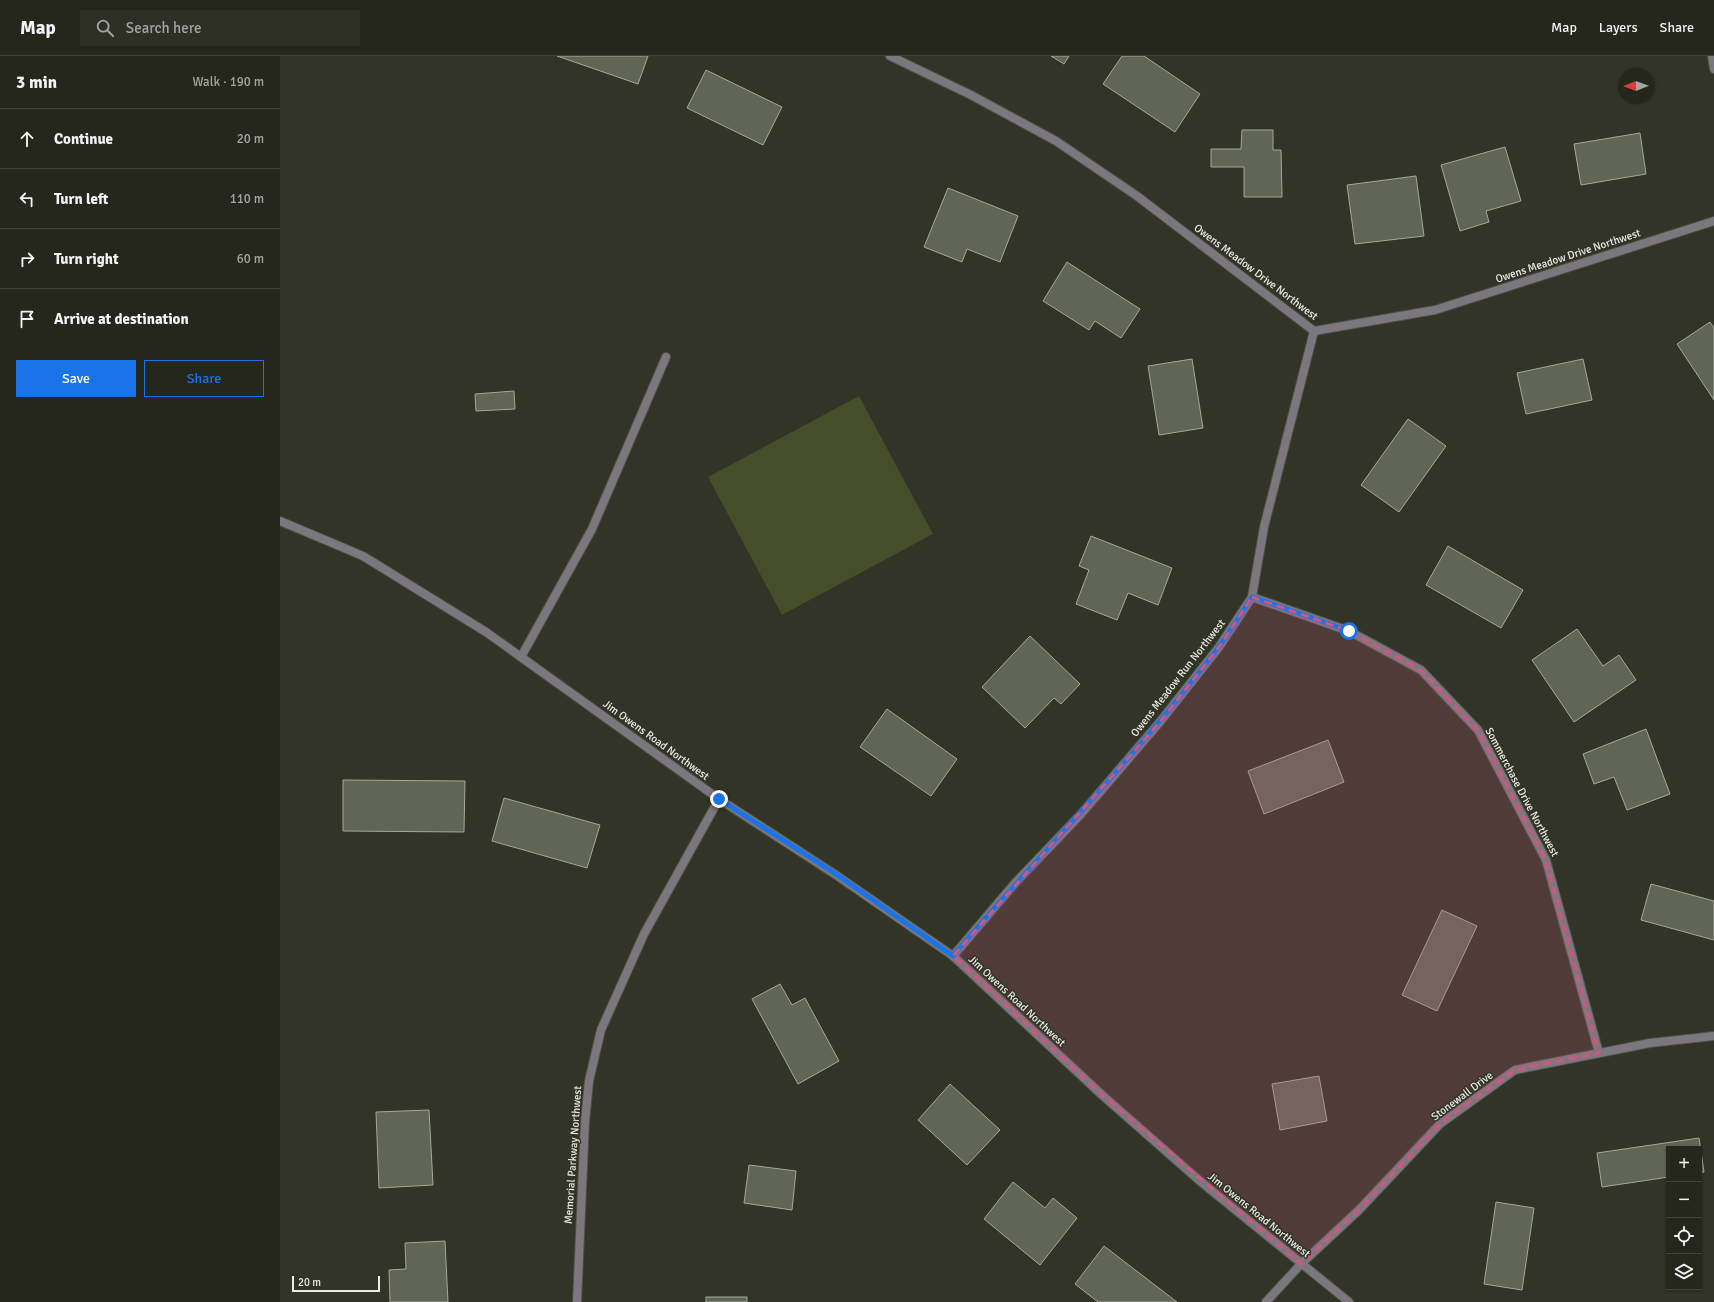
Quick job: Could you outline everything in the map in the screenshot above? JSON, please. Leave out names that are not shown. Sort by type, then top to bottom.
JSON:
[{"type":"street","name":"Owens Meadow Drive Northwest","points":[[890,56],[971,95],[1056,141],[1137,196],[1314,331],[1436,310],[1714,221]]},
{"type":"street","points":[[1712,56],[1714,69]]},
{"type":"street","name":"Owens Meadow Run Northwest","points":[[953,956],[1015,883],[1081,814],[1159,723],[1219,647],[1252,597],[1264,527],[1314,331]]},
{"type":"street","points":[[521,657],[592,529],[666,357]]},
{"type":"street","name":"Jim Owens Road Northwest","points":[[280,521],[363,556],[486,632],[719,799],[836,874],[953,956],[1102,1095],[1201,1182],[1348,1302]]},
{"type":"street","name":"Sommerchase Drive Northwest","points":[[1252,597],[1349,631],[1421,670],[1478,730],[1546,860],[1599,1053]]},
{"type":"street","name":"Memorial Parkway Northwest","points":[[577,1302],[585,1122],[589,1080],[601,1030],[644,934],[719,799]]},
{"type":"street","name":"Stonewall Drive","points":[[1266,1302],[1301,1264],[1359,1210],[1440,1124],[1515,1070],[1650,1043],[1714,1036]]},
{"type":"highlighted area","points":[[1252,597],[1349,631],[1421,670],[1478,730],[1546,860],[1599,1053],[1515,1070],[1440,1124],[1359,1210],[1301,1264],[1102,1095],[953,956],[1159,723],[1219,647]]},
{"type":"green space","points":[[859,396],[933,534],[782,615],[708,477]]},
{"type":"building","points":[[557,56],[648,56],[638,84]]},
{"type":"building","points":[[1051,56],[1069,56],[1064,64]]},
{"type":"building","points":[[1122,56],[1144,56],[1200,94],[1175,132],[1103,84]]},
{"type":"building","points":[[706,70],[782,107],[763,145],[687,108]]},
{"type":"building","points":[[1242,130],[1273,130],[1273,150],[1281,150],[1282,197],[1244,197],[1244,167],[1211,167],[1211,149],[1241,149]]},
{"type":"building","points":[[1640,133],[1646,174],[1581,185],[1574,144]]},
{"type":"building","points":[[1505,147],[1521,201],[1486,211],[1489,222],[1460,231],[1441,165]]},
{"type":"building","points":[[1416,176],[1424,236],[1355,244],[1347,185]]},
{"type":"building","points":[[948,188],[1018,216],[1000,262],[967,249],[962,262],[924,247]]},
{"type":"building","points":[[1067,262],[1140,309],[1121,338],[1095,321],[1089,330],[1043,301]]},
{"type":"building","points":[[1710,322],[1714,328],[1714,400],[1677,344]]},
{"type":"building","points":[[1192,359],[1203,428],[1159,435],[1148,366]]},
{"type":"building","points":[[1583,359],[1592,400],[1526,414],[1517,373]]},
{"type":"building","points":[[514,391],[515,409],[476,411],[475,394]]},
{"type":"building","points":[[1408,419],[1446,446],[1399,512],[1361,485]]},
{"type":"building","points":[[1091,536],[1172,568],[1158,605],[1128,593],[1117,620],[1076,604],[1089,570],[1079,566]]},
{"type":"building","points":[[1448,546],[1523,590],[1501,628],[1426,585]]},
{"type":"building","points":[[1577,629],[1603,666],[1619,655],[1636,680],[1574,722],[1532,660]]},
{"type":"building","points":[[1030,636],[1080,684],[1061,704],[1054,698],[1025,728],[982,687]]},
{"type":"building","points":[[887,709],[957,759],[931,796],[860,747]]},
{"type":"building","points":[[1646,729],[1670,794],[1627,810],[1614,777],[1594,784],[1583,754]]},
{"type":"building","points":[[1328,740],[1344,782],[1264,814],[1248,771]]},
{"type":"building","points":[[343,780],[465,781],[464,832],[343,831]]},
{"type":"building","points":[[504,798],[600,825],[587,868],[492,841]]},
{"type":"building","points":[[1651,884],[1714,901],[1714,940],[1641,920]]},
{"type":"building","points":[[1442,910],[1477,926],[1437,1011],[1402,995]]},
{"type":"building","points":[[780,984],[792,1005],[805,998],[839,1061],[798,1084],[752,999]]},
{"type":"building","points":[[1319,1076],[1327,1121],[1280,1130],[1272,1084]]},
{"type":"building","points":[[950,1084],[1000,1130],[967,1165],[918,1120]]},
{"type":"building","points":[[429,1110],[433,1185],[379,1188],[376,1112]]},
{"type":"building","points":[[1699,1138],[1700,1146],[1666,1146],[1666,1177],[1602,1187],[1597,1153]]},
{"type":"building","points":[[1702,1158],[1704,1172],[1702,1172]]},
{"type":"building","points":[[749,1165],[796,1171],[792,1210],[744,1203]]},
{"type":"building","points":[[1013,1182],[1045,1208],[1053,1198],[1077,1218],[1040,1265],[984,1219]]},
{"type":"building","points":[[1496,1202],[1534,1208],[1522,1290],[1484,1284]]},
{"type":"building","points":[[445,1241],[448,1302],[390,1302],[389,1270],[406,1269],[405,1243]]},
{"type":"building","points":[[1104,1246],[1177,1302],[1098,1302],[1075,1284]]},
{"type":"building","points":[[706,1297],[747,1297],[747,1302],[706,1302]]},
{"type":"route","points":[[719,799],[836,874],[953,956],[1015,883],[1081,814],[1159,723],[1219,647],[1252,597],[1349,631]]}]
